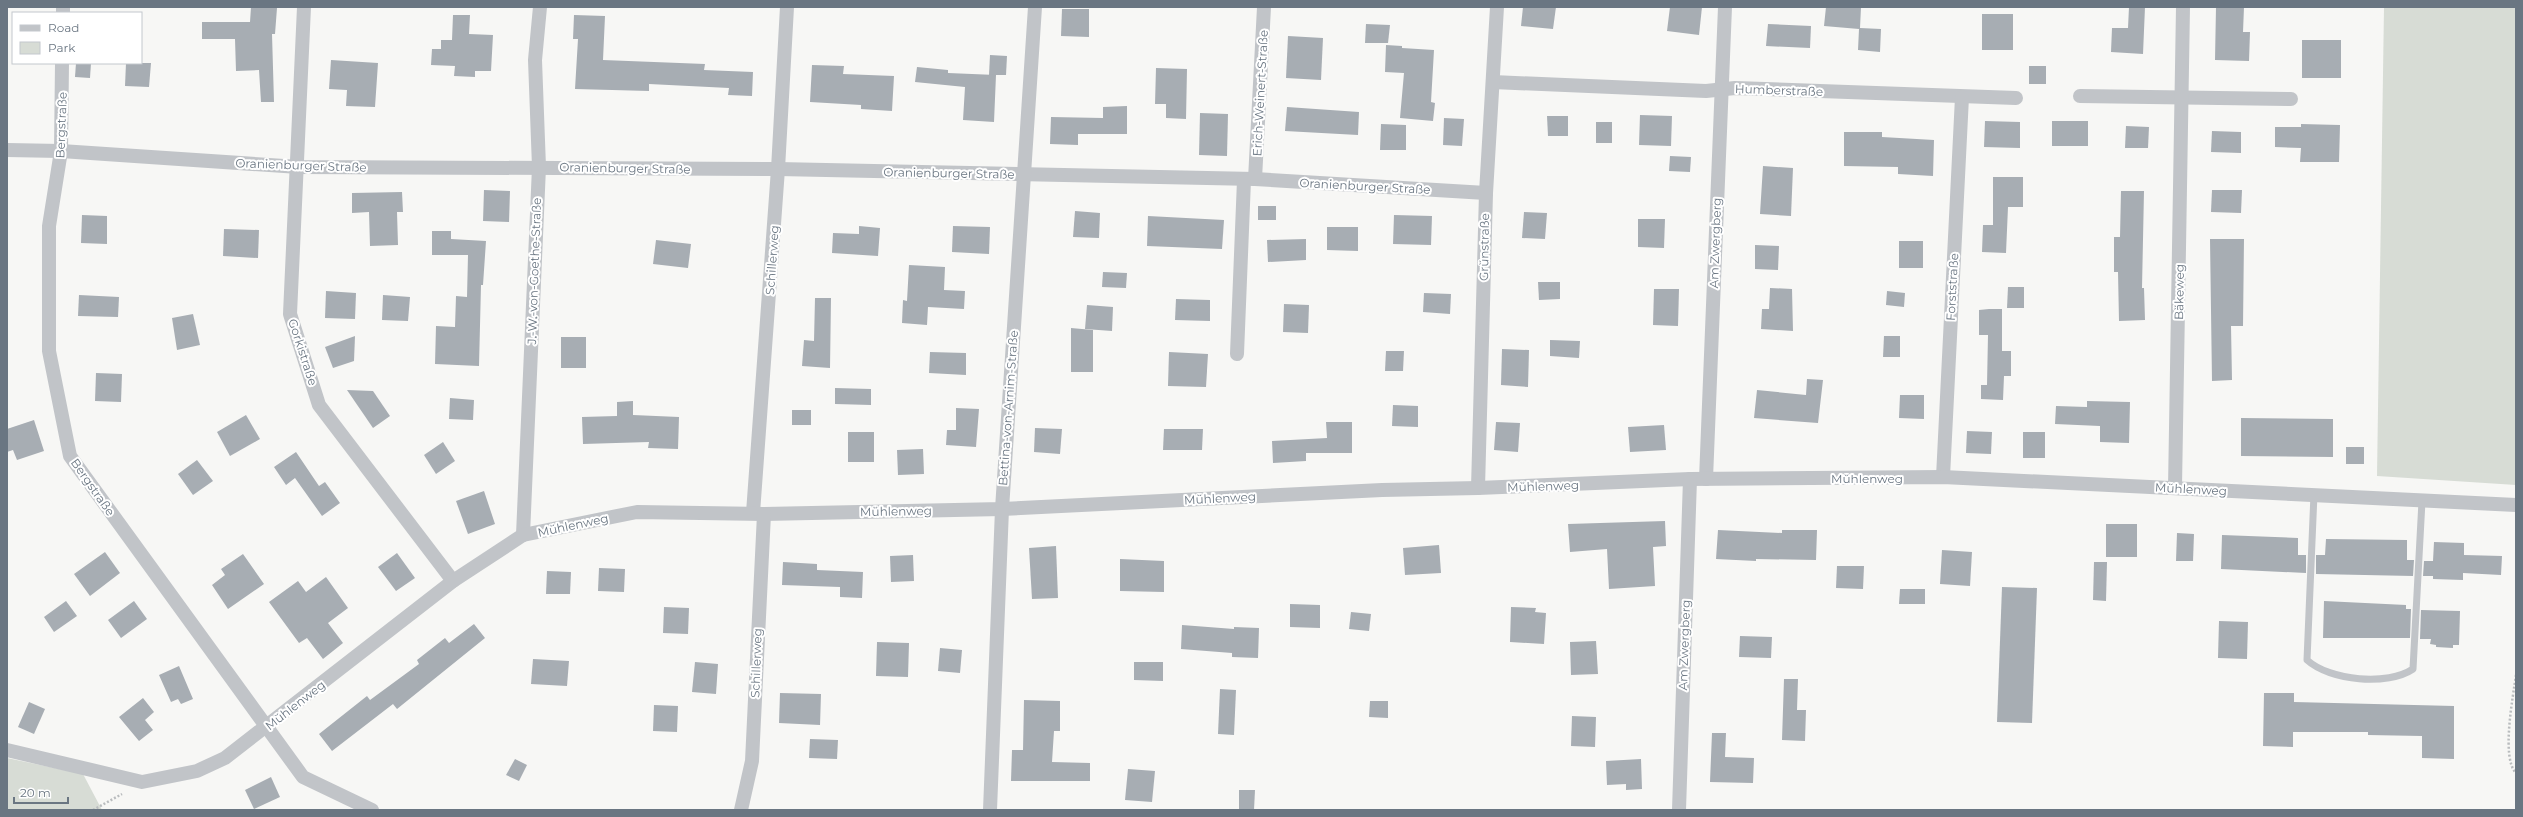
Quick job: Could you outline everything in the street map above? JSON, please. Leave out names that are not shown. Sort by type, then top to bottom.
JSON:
[{"type":"street","name":"Gorkistraße","points":[[304,7],[299,167],[290,314],[319,405],[452,580]]},
{"type":"street","name":"J.-W.-von-Goethe-Straße","points":[[523,535],[539,167],[535,60],[540,7]]},
{"type":"street","name":"Schillerweg","points":[[741,810],[752,761],[758,514],[787,7]]},
{"type":"street","name":"Bettina-von-Arnim-Straße","points":[[990,810],[1002,509],[1035,7]]},
{"type":"street","name":"Erich-Weinert-Straße","points":[[1249,179],[1264,7]]},
{"type":"street","name":"Grünstraße","points":[[1478,488],[1486,193],[1497,7]]},
{"type":"street","name":"Am Zwergberg","points":[[1706,479],[1724,7]]},
{"type":"street","name":"Bäkeweg","points":[[2176,488],[2183,7]]},
{"type":"street","name":"Bergstraße","points":[[62,64],[62,151],[49,226],[49,352],[70,456],[265,728],[303,777],[372,810]]},
{"type":"street","name":"Humberstraße","points":[[1493,82],[1706,91],[1734,88],[2016,98]]},
{"type":"street","points":[[2080,96],[2291,99]]},
{"type":"street","name":"Forststraße","points":[[1943,477],[1962,97]]},
{"type":"street","name":"Oranienburger Straße","points":[[7,150],[62,151],[299,167],[778,169],[1023,174],[1249,179],[1486,193]]},
{"type":"street","points":[[1238,354],[1249,179]]},
{"type":"street","name":"Mühlenweg","points":[[7,750],[142,782],[197,771],[224,758],[265,728],[452,580],[523,535],[637,512],[758,514],[1002,509],[1382,490],[1478,488],[1690,479],[1943,477],[2516,505]]},
{"type":"street","name":"Am Zwergberg","points":[[1679,810],[1690,479]]},
{"type":"lane","points":[[2314,494],[2307,660],[2317,668],[2342,677],[2403,676],[2413,669],[2422,501]]},
{"type":"path","points":[[2516,675],[2509,749],[2511,768],[2516,773]]},
{"type":"path","points":[[93,810],[142,782]]},
{"type":"green space","points":[[2384,7],[2516,7],[2516,485],[2377,476]]},
{"type":"green space","points":[[7,758],[83,774],[102,810],[7,810]]},
{"type":"building","points":[[251,7],[277,8],[275,34],[272,34],[274,102],[261,102],[259,70],[236,71],[235,39],[202,39],[202,22],[250,22]]},
{"type":"building","points":[[1523,7],[1556,7],[1553,29],[1521,26]]},
{"type":"building","points":[[1670,7],[1702,7],[1699,35],[1667,31]]},
{"type":"building","points":[[1826,7],[1861,7],[1860,28],[1881,29],[1880,52],[1858,50],[1859,29],[1824,26]]},
{"type":"building","points":[[2129,7],[2145,7],[2143,54],[2111,52],[2112,28],[2128,28]]},
{"type":"building","points":[[2216,7],[2244,7],[2243,32],[2250,32],[2249,61],[2215,60]]},
{"type":"building","points":[[1062,9],[1089,9],[1089,37],[1061,36]]},
{"type":"building","points":[[1982,14],[2013,14],[2013,50],[1982,50]]},
{"type":"building","points":[[453,15],[470,15],[469,34],[493,35],[491,71],[475,71],[475,77],[454,76],[455,66],[431,65],[432,49],[441,49],[441,40],[452,40]]},
{"type":"building","points":[[574,15],[605,16],[603,60],[705,64],[704,70],[753,72],[752,96],[728,95],[729,88],[649,84],[649,91],[575,89],[578,39],[573,39]]},
{"type":"building","points":[[1366,24],[1390,25],[1388,43],[1365,43]]},
{"type":"building","points":[[1768,24],[1811,26],[1810,48],[1766,46]]},
{"type":"building","points":[[1288,36],[1323,38],[1321,80],[1286,78]]},
{"type":"building","points":[[2302,40],[2341,40],[2341,78],[2302,78]]},
{"type":"building","points":[[1386,45],[1402,46],[1402,48],[1434,50],[1431,102],[1435,103],[1433,121],[1400,118],[1404,73],[1385,72]]},
{"type":"building","points":[[990,55],[1007,56],[1006,75],[989,75]]},
{"type":"building","points":[[331,60],[378,63],[375,107],[346,106],[347,90],[329,89]]},
{"type":"building","points":[[151,63],[149,87],[125,86],[126,64]]},
{"type":"building","points":[[76,64],[91,64],[90,78],[75,77]]},
{"type":"building","points":[[812,65],[844,66],[843,74],[894,76],[892,111],[861,109],[861,105],[810,102]]},
{"type":"building","points":[[2029,66],[2046,66],[2046,84],[2029,84]]},
{"type":"building","points":[[917,67],[948,70],[948,73],[996,75],[994,122],[963,120],[965,87],[915,82]]},
{"type":"building","points":[[1156,68],[1187,69],[1186,119],[1166,118],[1166,104],[1155,104]]},
{"type":"building","points":[[1127,106],[1127,134],[1078,134],[1078,145],[1050,144],[1051,117],[1103,118],[1103,107]]},
{"type":"building","points":[[1287,107],[1359,112],[1358,135],[1285,131]]},
{"type":"building","points":[[1200,113],[1228,114],[1227,156],[1199,155]]},
{"type":"building","points":[[1640,115],[1672,116],[1671,146],[1639,145]]},
{"type":"building","points":[[1547,116],[1568,116],[1568,136],[1548,136]]},
{"type":"building","points":[[1444,118],[1464,119],[1462,146],[1443,145]]},
{"type":"building","points":[[1985,121],[2020,122],[2020,148],[1984,147]]},
{"type":"building","points":[[2052,121],[2088,121],[2088,146],[2052,146]]},
{"type":"building","points":[[1596,122],[1612,122],[1612,143],[1596,143]]},
{"type":"building","points":[[1381,124],[1406,125],[1406,150],[1380,150]]},
{"type":"building","points":[[2301,124],[2340,125],[2339,162],[2300,162],[2301,148],[2275,147],[2275,127],[2301,127]]},
{"type":"building","points":[[2126,126],[2149,127],[2148,148],[2125,148]]},
{"type":"building","points":[[2212,131],[2241,132],[2241,153],[2211,152]]},
{"type":"building","points":[[1844,132],[1882,132],[1882,137],[1934,140],[1933,176],[1898,174],[1898,167],[1844,166]]},
{"type":"building","points":[[1670,156],[1691,157],[1690,172],[1669,171]]},
{"type":"building","points":[[1763,166],[1793,168],[1791,216],[1760,214]]},
{"type":"building","points":[[1993,177],[2023,177],[2023,207],[2008,207],[2006,253],[1982,252],[1983,225],[1993,225]]},
{"type":"building","points":[[484,190],[510,191],[509,222],[483,221]]},
{"type":"building","points":[[2212,190],[2242,190],[2241,213],[2211,212]]},
{"type":"building","points":[[2121,191],[2144,191],[2142,288],[2144,288],[2145,320],[2119,321],[2118,272],[2114,272],[2114,237],[2120,237]]},
{"type":"building","points":[[402,192],[403,212],[397,212],[398,245],[370,246],[369,212],[352,213],[352,193]]},
{"type":"building","points":[[1258,206],[1276,206],[1276,220],[1258,220]]},
{"type":"building","points":[[1075,211],[1100,213],[1099,238],[1073,237]]},
{"type":"building","points":[[1524,212],[1547,213],[1545,239],[1522,238]]},
{"type":"building","points":[[82,215],[107,216],[107,244],[81,243]]},
{"type":"building","points":[[1394,215],[1432,216],[1431,245],[1393,244]]},
{"type":"building","points":[[1148,216],[1224,220],[1222,249],[1147,246]]},
{"type":"building","points":[[1638,219],[1665,219],[1664,248],[1638,247]]},
{"type":"building","points":[[859,226],[880,228],[878,256],[832,253],[833,233],[859,234]]},
{"type":"building","points":[[953,226],[990,227],[989,254],[952,252]]},
{"type":"building","points":[[1327,227],[1358,227],[1358,251],[1327,250]]},
{"type":"building","points":[[224,229],[259,230],[258,258],[223,256]]},
{"type":"building","points":[[432,231],[451,231],[451,239],[486,241],[483,285],[481,285],[479,366],[435,364],[436,326],[455,327],[456,296],[467,297],[468,255],[432,255]]},
{"type":"building","points":[[1306,239],[1306,260],[1268,262],[1267,240]]},
{"type":"building","points":[[2210,239],[2244,239],[2243,326],[2231,326],[2232,380],[2212,381]]},
{"type":"building","points":[[656,240],[691,244],[688,268],[653,264]]},
{"type":"building","points":[[1899,241],[1923,241],[1923,268],[1899,268]]},
{"type":"building","points":[[1755,245],[1779,246],[1778,270],[1755,269]]},
{"type":"building","points":[[909,265],[945,267],[944,290],[965,291],[964,309],[928,307],[927,325],[902,323],[903,300],[907,301]]},
{"type":"building","points":[[1103,272],[1127,273],[1126,288],[1102,287]]},
{"type":"building","points":[[1538,282],[1560,282],[1560,299],[1539,300]]},
{"type":"building","points":[[2008,287],[2024,287],[2024,308],[2007,308]]},
{"type":"building","points":[[1770,288],[1792,289],[1793,331],[1761,329],[1762,309],[1769,309]]},
{"type":"building","points":[[1654,289],[1679,289],[1678,326],[1653,325]]},
{"type":"building","points":[[326,291],[356,293],[355,319],[325,318]]},
{"type":"building","points":[[1887,291],[1905,293],[1904,307],[1886,305]]},
{"type":"building","points":[[1424,293],[1451,294],[1450,314],[1423,312]]},
{"type":"building","points":[[79,295],[119,297],[118,317],[78,316]]},
{"type":"building","points":[[383,295],[410,297],[408,321],[382,320]]},
{"type":"building","points":[[815,298],[831,298],[830,368],[802,366],[804,340],[814,341]]},
{"type":"building","points":[[1176,299],[1210,300],[1210,321],[1175,320]]},
{"type":"building","points":[[1284,304],[1309,305],[1308,333],[1283,332]]},
{"type":"building","points":[[1087,305],[1113,307],[1112,331],[1085,329]]},
{"type":"building","points":[[2002,309],[2002,351],[2011,351],[2011,376],[2004,376],[2003,400],[1981,399],[1981,385],[1987,385],[1988,335],[1979,335],[1979,310]]},
{"type":"building","points":[[193,314],[200,345],[177,350],[172,318]]},
{"type":"building","points":[[1071,328],[1093,330],[1093,372],[1071,372]]},
{"type":"building","points":[[355,336],[354,361],[333,368],[325,347]]},
{"type":"building","points":[[1884,336],[1900,336],[1900,357],[1883,357]]},
{"type":"building","points":[[561,337],[586,337],[586,368],[561,368]]},
{"type":"building","points":[[1550,340],[1580,341],[1579,358],[1550,356]]},
{"type":"building","points":[[1502,349],[1529,350],[1528,387],[1501,385]]},
{"type":"building","points":[[1386,351],[1404,351],[1403,371],[1385,371]]},
{"type":"building","points":[[930,352],[966,353],[966,375],[929,373]]},
{"type":"building","points":[[1169,352],[1208,354],[1206,387],[1168,386]]},
{"type":"building","points":[[96,373],[122,374],[121,402],[95,401]]},
{"type":"building","points":[[1807,379],[1823,380],[1818,423],[1754,418],[1757,390],[1806,395]]},
{"type":"building","points":[[835,388],[871,389],[871,405],[835,404]]},
{"type":"building","points":[[347,390],[373,391],[390,416],[373,428]]},
{"type":"building","points":[[1900,395],[1924,395],[1924,419],[1899,418]]},
{"type":"building","points":[[450,398],[474,400],[473,420],[449,419]]},
{"type":"building","points":[[633,401],[633,415],[679,417],[678,449],[648,448],[649,442],[583,444],[582,417],[617,416],[617,402]]},
{"type":"building","points":[[2087,401],[2130,402],[2129,443],[2100,442],[2100,426],[2055,424],[2056,406],[2087,407]]},
{"type":"building","points":[[1393,405],[1418,406],[1418,427],[1392,426]]},
{"type":"building","points":[[956,408],[979,409],[976,447],[946,445],[947,430],[956,430]]},
{"type":"building","points":[[792,410],[811,410],[811,425],[792,425]]},
{"type":"building","points":[[246,415],[260,439],[230,456],[217,432]]},
{"type":"building","points":[[2241,418],[2333,419],[2333,457],[2241,456]]},
{"type":"building","points":[[34,420],[44,451],[17,460],[13,450],[7,452],[7,429]]},
{"type":"building","points":[[1326,422],[1352,422],[1352,453],[1306,453],[1306,461],[1273,463],[1272,441],[1327,438]]},
{"type":"building","points":[[1496,422],[1520,423],[1518,452],[1494,450]]},
{"type":"building","points":[[1664,425],[1666,450],[1630,452],[1628,427]]},
{"type":"building","points":[[1035,428],[1062,429],[1060,454],[1034,452]]},
{"type":"building","points":[[1164,429],[1203,429],[1202,450],[1163,450]]},
{"type":"building","points":[[1967,431],[1992,432],[1991,454],[1966,453]]},
{"type":"building","points":[[848,432],[874,432],[874,462],[848,462]]},
{"type":"building","points":[[2023,432],[2045,432],[2045,458],[2023,458]]},
{"type":"building","points":[[443,442],[455,461],[436,474],[424,455]]},
{"type":"building","points":[[2346,447],[2364,447],[2364,464],[2346,464]]},
{"type":"building","points":[[923,449],[924,474],[898,475],[897,450]]},
{"type":"building","points":[[296,452],[319,486],[325,482],[340,503],[322,516],[295,478],[286,485],[274,467]]},
{"type":"building","points":[[197,460],[213,481],[193,495],[178,474]]},
{"type":"building","points":[[484,491],[495,524],[468,534],[456,501]]},
{"type":"building","points":[[1665,521],[1666,546],[1653,547],[1655,586],[1609,589],[1607,549],[1570,552],[1568,524]]},
{"type":"building","points":[[2106,524],[2137,524],[2137,557],[2106,557]]},
{"type":"building","points":[[1718,530],[1782,533],[1782,530],[1817,530],[1816,560],[1756,559],[1756,561],[1716,559]]},
{"type":"building","points":[[2177,533],[2194,534],[2193,561],[2176,561]]},
{"type":"building","points":[[2222,535],[2298,538],[2298,555],[2306,555],[2306,573],[2221,569]]},
{"type":"building","points":[[2326,539],[2407,540],[2407,560],[2414,560],[2413,576],[2316,574],[2316,555],[2325,555]]},
{"type":"building","points":[[2434,542],[2464,543],[2464,555],[2502,556],[2501,575],[2463,573],[2463,580],[2433,579],[2433,576],[2423,576],[2424,561],[2433,561]]},
{"type":"building","points":[[1439,545],[1441,573],[1405,575],[1403,548]]},
{"type":"building","points":[[1056,546],[1058,598],[1032,599],[1029,548]]},
{"type":"building","points":[[1942,550],[1972,552],[1970,586],[1940,584]]},
{"type":"building","points":[[105,552],[120,573],[90,596],[74,574]]},
{"type":"building","points":[[397,553],[415,578],[396,591],[378,567]]},
{"type":"building","points":[[243,554],[264,584],[228,609],[212,585],[225,575],[221,569]]},
{"type":"building","points":[[913,555],[914,581],[891,582],[890,556]]},
{"type":"building","points":[[1120,559],[1164,561],[1164,592],[1120,591]]},
{"type":"building","points":[[783,562],[817,564],[817,570],[863,572],[862,598],[840,597],[840,587],[782,585]]},
{"type":"building","points":[[2094,562],[2107,562],[2106,601],[2093,600]]},
{"type":"building","points":[[1837,566],[1864,566],[1863,589],[1836,588]]},
{"type":"building","points":[[599,568],[625,569],[624,592],[598,591]]},
{"type":"building","points":[[547,571],[571,572],[570,594],[546,594]]},
{"type":"building","points":[[326,577],[348,608],[328,623],[343,643],[323,659],[307,638],[299,643],[269,602],[298,581],[306,592]]},
{"type":"building","points":[[2002,587],[2037,588],[2032,723],[1997,722]]},
{"type":"building","points":[[1900,589],[1925,589],[1925,604],[1899,604]]},
{"type":"building","points":[[66,601],[77,616],[54,632],[44,617]]},
{"type":"building","points":[[134,601],[147,619],[121,638],[108,620]]},
{"type":"building","points":[[2324,601],[2406,605],[2406,609],[2411,609],[2410,638],[2323,638]]},
{"type":"building","points":[[1290,604],[1320,605],[1320,628],[1290,627]]},
{"type":"building","points":[[664,607],[689,608],[688,634],[663,633]]},
{"type":"building","points":[[1511,607],[1536,608],[1535,612],[1546,613],[1544,644],[1510,642]]},
{"type":"building","points":[[2421,610],[2460,611],[2459,645],[2453,645],[2453,648],[2436,647],[2436,645],[2430,644],[2431,639],[2420,639]]},
{"type":"building","points":[[1351,612],[1371,614],[1369,631],[1349,629]]},
{"type":"building","points":[[2219,621],[2248,622],[2247,659],[2218,658]]},
{"type":"building","points":[[474,624],[485,638],[397,709],[393,704],[332,751],[319,734],[367,696],[370,700],[419,664],[417,660],[445,638],[449,643]]},
{"type":"building","points":[[1182,625],[1234,629],[1234,627],[1259,628],[1258,658],[1232,657],[1232,653],[1181,649]]},
{"type":"building","points":[[1740,636],[1772,637],[1771,658],[1739,657]]},
{"type":"building","points":[[1596,641],[1598,674],[1571,675],[1570,642]]},
{"type":"building","points":[[877,642],[909,643],[908,677],[876,676]]},
{"type":"building","points":[[940,648],[962,650],[960,673],[938,671]]},
{"type":"building","points":[[533,659],[569,661],[567,686],[531,684]]},
{"type":"building","points":[[695,662],[718,664],[716,694],[692,692]]},
{"type":"building","points":[[1134,662],[1163,662],[1163,681],[1134,680]]},
{"type":"building","points":[[179,666],[193,699],[181,704],[178,699],[171,702],[159,675]]},
{"type":"building","points":[[1784,679],[1798,679],[1797,710],[1806,710],[1805,741],[1782,740]]},
{"type":"building","points":[[1220,689],[1236,690],[1234,735],[1218,734]]},
{"type":"building","points":[[780,693],[821,694],[820,725],[779,723]]},
{"type":"building","points":[[2264,693],[2294,693],[2294,702],[2454,706],[2454,759],[2422,758],[2422,736],[2368,735],[2368,732],[2293,732],[2293,747],[2263,746]]},
{"type":"building","points":[[143,698],[154,712],[145,720],[153,730],[139,741],[119,717]]},
{"type":"building","points":[[1024,700],[1060,701],[1060,731],[1054,731],[1052,762],[1090,763],[1090,781],[1011,781],[1012,750],[1023,750]]},
{"type":"building","points":[[1370,701],[1388,701],[1388,718],[1369,717]]},
{"type":"building","points":[[29,702],[45,709],[34,734],[18,727]]},
{"type":"building","points":[[654,705],[678,706],[677,732],[653,731]]},
{"type":"building","points":[[1572,716],[1596,717],[1595,747],[1571,746]]},
{"type":"building","points":[[1712,733],[1726,733],[1725,757],[1754,758],[1753,783],[1710,782]]},
{"type":"building","points":[[810,739],[838,740],[837,759],[809,758]]},
{"type":"building","points":[[515,759],[527,765],[519,781],[506,775]]},
{"type":"building","points":[[1641,759],[1642,789],[1626,790],[1626,784],[1607,785],[1606,761]]},
{"type":"building","points":[[1128,769],[1155,771],[1152,802],[1125,800]]},
{"type":"building","points":[[271,777],[280,797],[254,809],[245,790]]},
{"type":"building","points":[[1239,790],[1255,790],[1254,810],[1239,809]]}]
